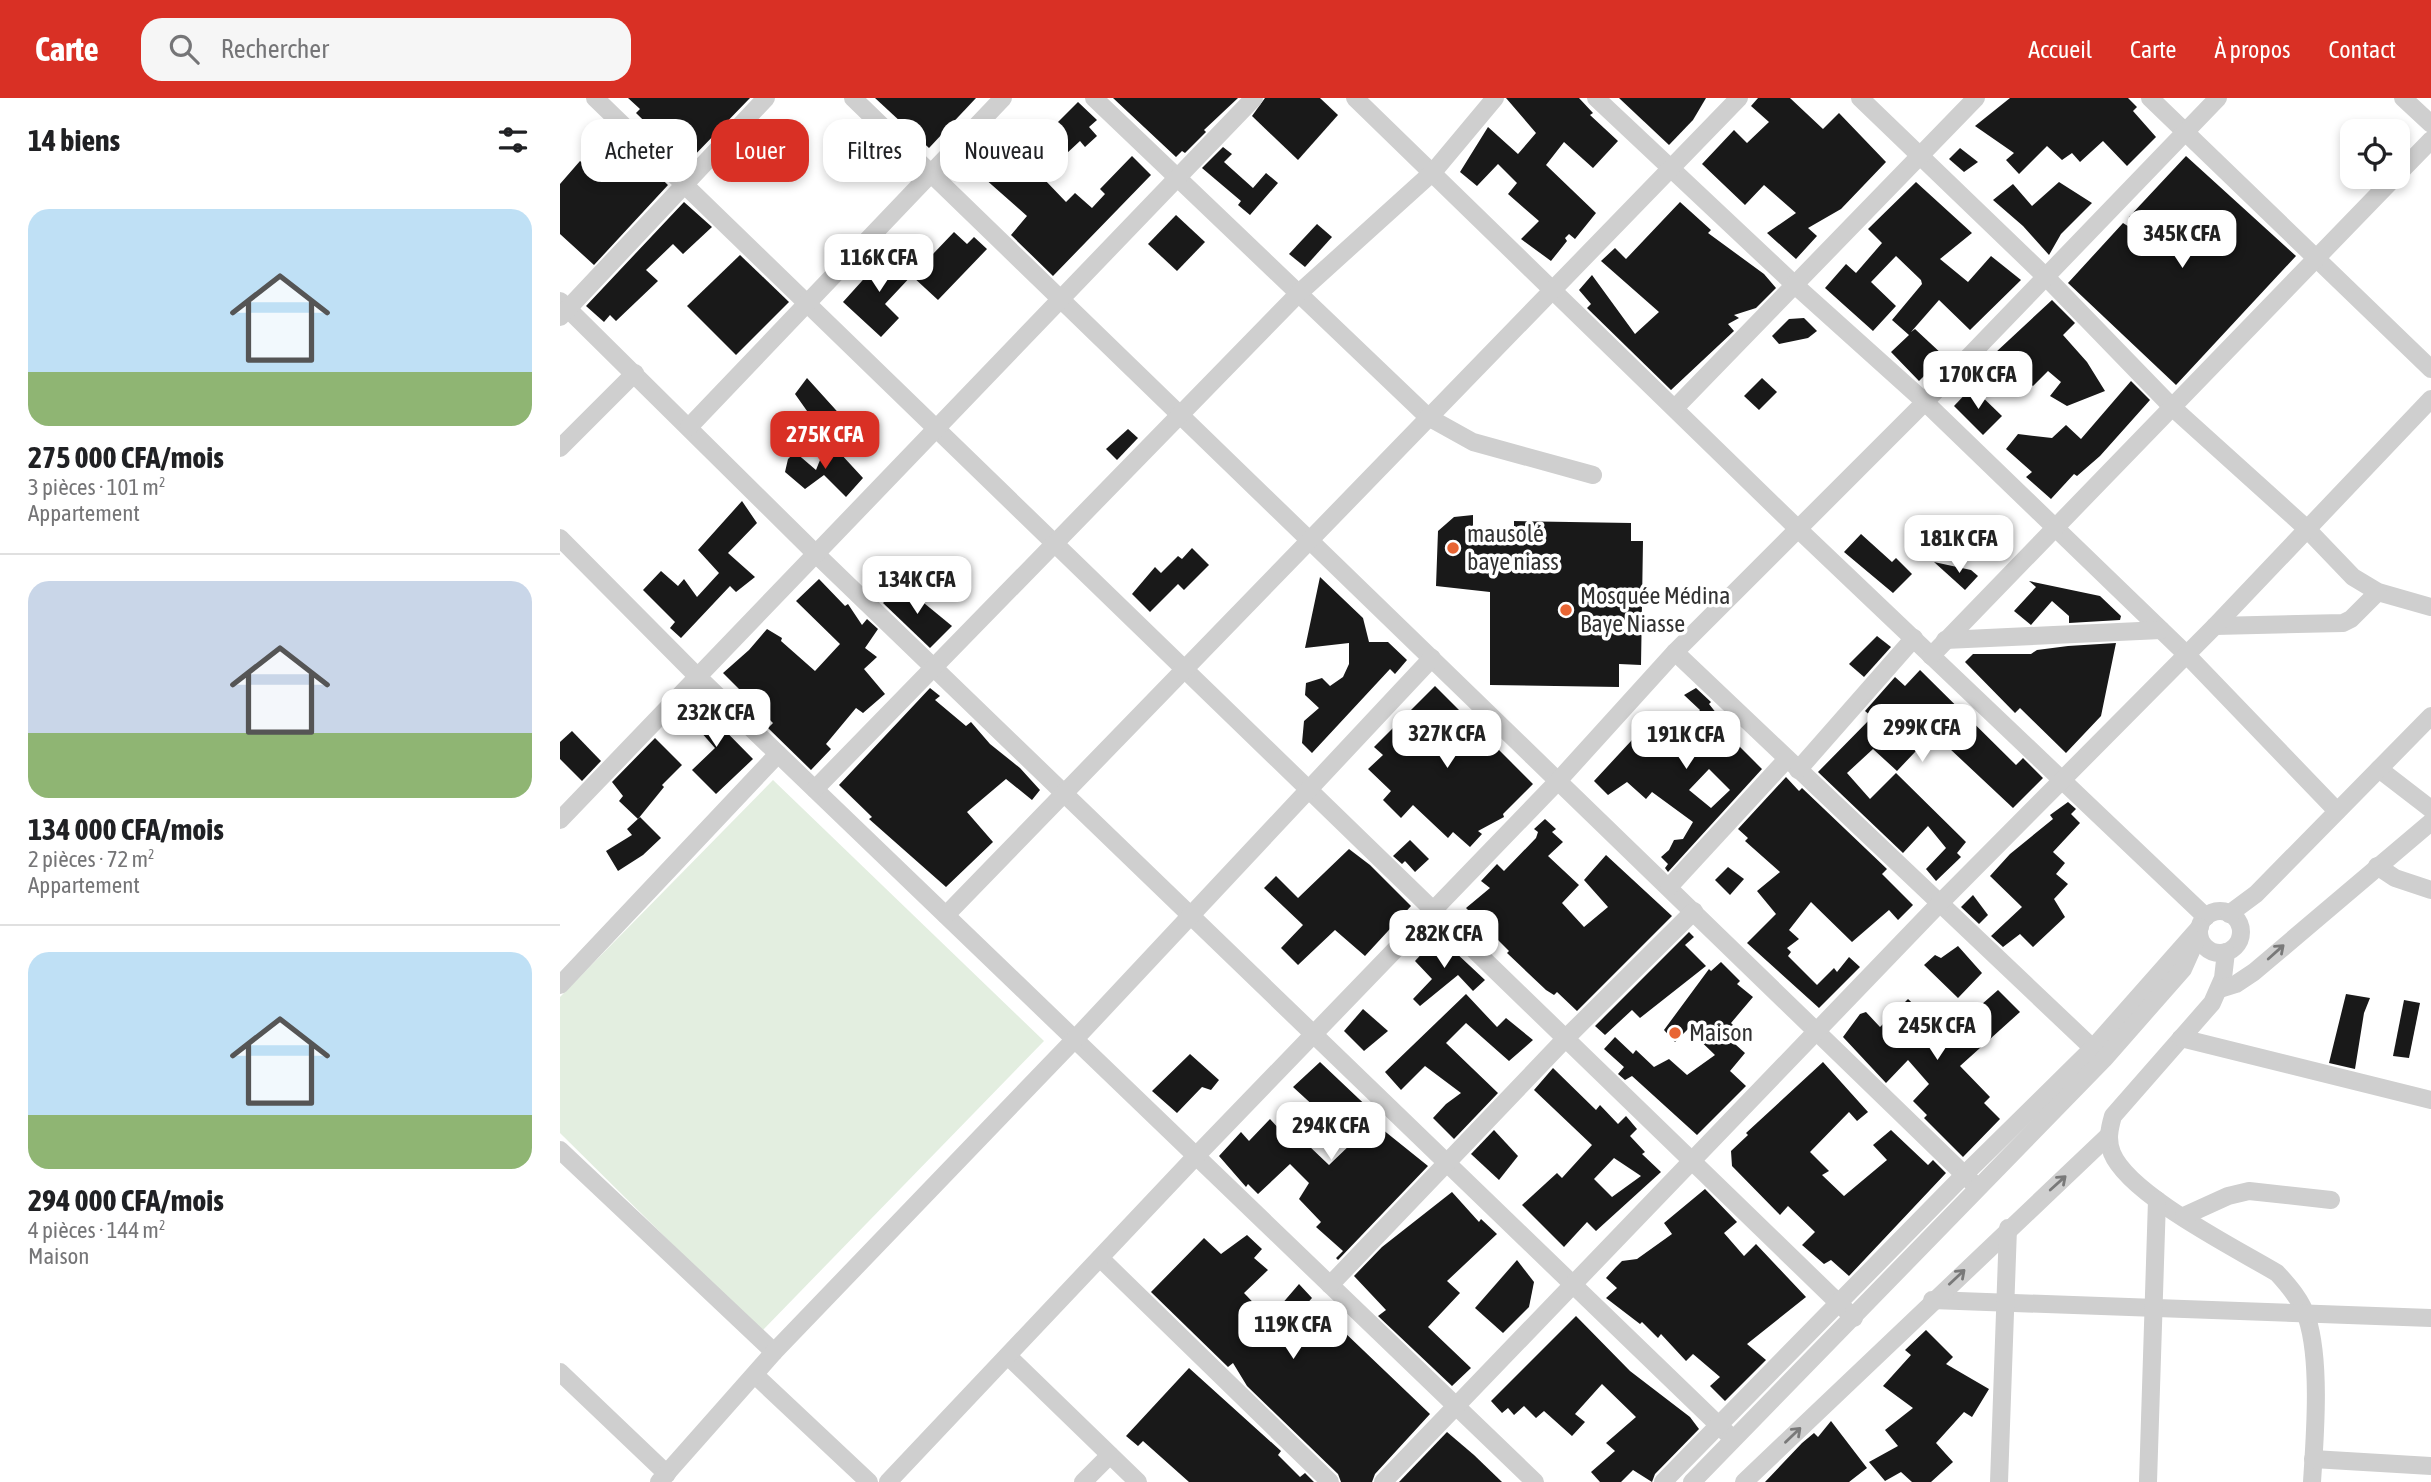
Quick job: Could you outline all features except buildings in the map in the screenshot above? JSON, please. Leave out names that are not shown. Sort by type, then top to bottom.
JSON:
[{"type":"street","points":[[595,98],[1854,1318]]},
{"type":"street","points":[[766,98],[563,309],[635,373],[816,554],[1733,1439]]},
{"type":"street","points":[[853,98],[1971,1180]]},
{"type":"street","points":[[689,427],[1003,98]]},
{"type":"street","points":[[1094,98],[1428,417],[1473,442],[1593,475]]},
{"type":"street","points":[[560,821],[1254,98]]},
{"type":"street","points":[[1355,98],[1434,171],[1551,289],[2061,781],[2201,926],[2204,945],[2220,952]]},
{"type":"street","points":[[815,789],[1299,293],[1434,171],[1495,98]]},
{"type":"street","points":[[1596,98],[1924,402],[2185,653],[2337,811]]},
{"type":"street","points":[[946,915],[1739,98]]},
{"type":"street","points":[[1860,98],[2046,277],[2172,407],[2306,528],[2353,578],[2378,592],[2431,607]]},
{"type":"street","points":[[1675,408],[1976,98]]},
{"type":"street","points":[[2150,98],[2431,369]]},
{"type":"street","points":[[888,1482],[1196,1156],[1559,781],[1675,652],[1924,402],[2218,98]]},
{"type":"street","points":[[2403,98],[2431,124]]},
{"type":"street","points":[[2410,161],[2431,140]]},
{"type":"street","points":[[1931,656],[2382,189]]},
{"type":"street","points":[[560,448],[635,373]]},
{"type":"street","points":[[1383,1482],[1939,904],[2185,653],[2215,626],[2431,399]]},
{"type":"street","points":[[564,549],[1535,1482]]},
{"type":"street","points":[[2215,626],[2343,623],[2351,619],[2378,592]]},
{"type":"street","points":[[1945,640],[2161,630]]},
{"type":"street","points":[[1669,887],[1914,638]]},
{"type":"street","points":[[1675,652],[2098,1054]]},
{"type":"street","points":[[561,1375],[663,1478],[774,1352],[1075,1039],[1432,658]]},
{"type":"street","points":[[2234,919],[2431,716]]},
{"type":"street","points":[[560,985],[778,754]]},
{"type":"street","points":[[2379,769],[2431,808]]},
{"type":"street","points":[[2220,989],[2236,984],[2254,972],[2431,822]]},
{"type":"street","points":[[2377,866],[2395,878],[2431,890]]},
{"type":"street","points":[[1330,1285],[1567,1037],[1693,911]]},
{"type":"street","points":[[2098,1054],[2201,926],[2217,911],[2234,919]]},
{"type":"street","points":[[1663,1482],[1839,1302],[1971,1180],[2183,969],[2239,940],[2234,919]]},
{"type":"street","points":[[2183,969],[2201,926]]},
{"type":"street","points":[[2220,952],[2220,989],[2212,1003],[2113,1116],[2108,1136],[2112,1154],[2121,1168],[2157,1200],[2277,1273],[2307,1315],[2314,1362],[2312,1482]]},
{"type":"street","points":[[2181,1038],[2431,1100]]},
{"type":"street","points":[[1744,1482],[2008,1228],[2108,1136]]},
{"type":"street","points":[[560,1150],[774,1352]]},
{"type":"street","points":[[1692,1482],[1854,1318],[1971,1180]]},
{"type":"street","points":[[2184,1216],[2228,1196],[2249,1191],[2331,1200]]},
{"type":"street","points":[[2148,1482],[2157,1200]]},
{"type":"street","points":[[1999,1482],[2008,1228]]},
{"type":"street","points":[[1100,1258],[1330,1482]]},
{"type":"street","points":[[1933,1300],[2431,1318]]},
{"type":"street","points":[[1008,1356],[1138,1482]]},
{"type":"street","points":[[755,1375],[869,1482]]},
{"type":"street","points":[[1083,1482],[1110,1455]]},
{"type":"street","points":[[2314,1459],[2431,1466]]},
{"type":"green space","points":[[773,780],[1044,1041],[761,1332],[560,1133],[560,997]]},
{"type":"place","name":"mausolé baye niass","points":[[1453,548]]},
{"type":"place","name":"Mosquée Médina Baye Niasse","points":[[1566,610]]},
{"type":"place","name":"Maison","points":[[1675,1033]]}]
